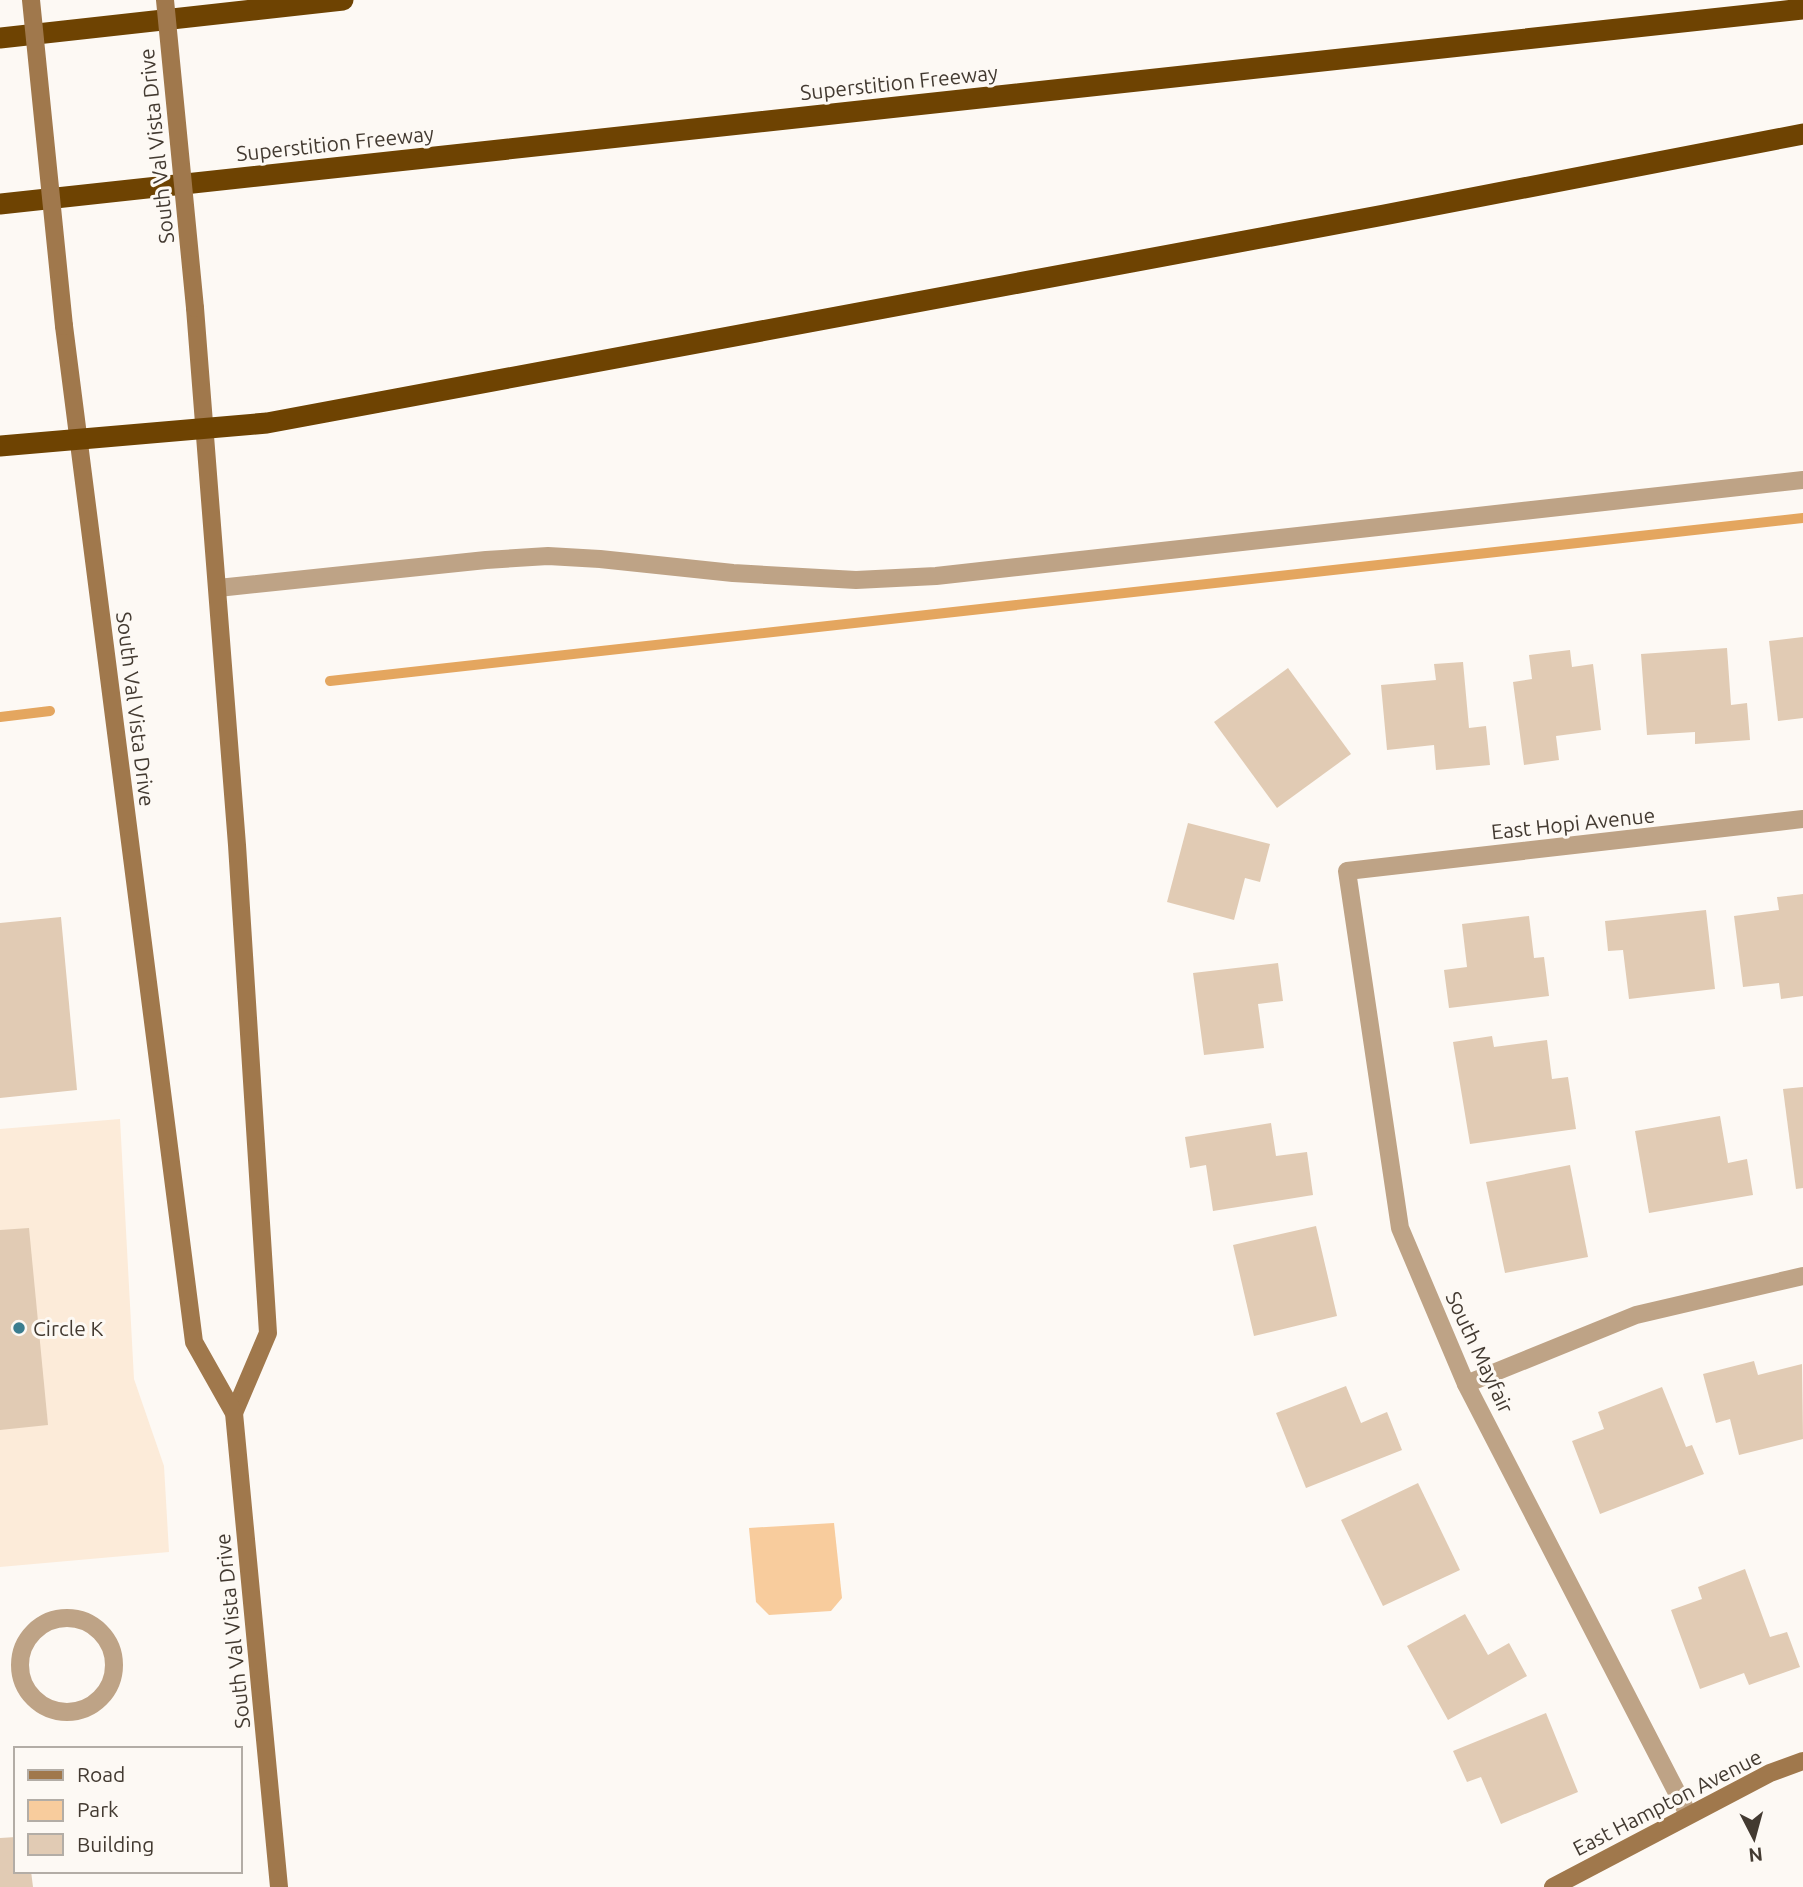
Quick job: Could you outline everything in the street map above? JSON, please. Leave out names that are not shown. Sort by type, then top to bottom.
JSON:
[{"type":"highway","points":[[0,38],[343,0]]},
{"type":"highway","name":"Superstition Freeway","points":[[0,204],[1803,9]]},
{"type":"highway","points":[[0,446],[267,423],[1370,218],[1803,134]]},
{"type":"main road","name":"South Val Vista Drive","points":[[32,0],[64,326],[194,1342],[234,1413],[279,1887]]},
{"type":"main road","name":"South Val Vista Drive","points":[[165,0],[206,429],[237,845],[268,1333],[234,1413]]},
{"type":"main road","name":"East Hampton Avenue","points":[[1553,1887],[1688,1814],[1770,1773],[1803,1761]]},
{"type":"street","points":[[218,587],[548,556],[733,573],[856,580],[936,576],[1803,480]]},
{"type":"street","name":"East Hopi Avenue","points":[[1347,871],[1803,819]]},
{"type":"street","name":"South Mayfair","points":[[1347,871],[1400,1228],[1466,1384],[1688,1814]]},
{"type":"street","points":[[1466,1384],[1636,1315],[1803,1276]]},
{"type":"street","points":[[63,1617],[80,1619],[95,1626],[106,1638],[113,1653],[115,1669],[112,1683],[93,1705],[79,1711],[49,1709],[35,1700],[26,1689],[20,1674],[19,1659],[24,1644],[33,1631],[47,1621],[63,1617]]},
{"type":"shaded area","points":[[120,1119],[134,1379],[164,1466],[169,1552],[0,1567],[0,1129]]},
{"type":"green space","points":[[834,1523],[842,1598],[831,1611],[769,1615],[756,1602],[749,1528]]},
{"type":"building","points":[[1803,637],[1803,718],[1778,721],[1769,641]]},
{"type":"building","points":[[1727,648],[1731,705],[1747,703],[1750,740],[1695,744],[1695,732],[1647,735],[1641,654]]},
{"type":"building","points":[[1570,650],[1572,667],[1593,664],[1601,730],[1556,736],[1559,760],[1524,765],[1513,682],[1532,679],[1529,655]]},
{"type":"building","points":[[1463,662],[1469,728],[1486,726],[1490,765],[1436,770],[1434,745],[1387,750],[1381,685],[1436,680],[1434,664]]},
{"type":"building","points":[[1288,668],[1351,754],[1277,808],[1214,722]]},
{"type":"building","points":[[1188,823],[1270,844],[1260,882],[1245,878],[1234,920],[1167,902]]},
{"type":"building","points":[[1803,894],[1803,996],[1781,999],[1779,983],[1743,987],[1734,916],[1779,910],[1777,897]]},
{"type":"building","points":[[1706,910],[1715,989],[1629,999],[1623,950],[1608,951],[1605,921]]},
{"type":"building","points":[[1529,916],[1534,958],[1544,957],[1549,996],[1449,1008],[1444,970],[1467,967],[1462,924]]},
{"type":"building","points":[[61,917],[77,1090],[0,1098],[0,923]]},
{"type":"building","points":[[1278,963],[1283,1001],[1258,1004],[1264,1048],[1204,1055],[1193,973]]},
{"type":"building","points":[[1492,1036],[1494,1047],[1547,1040],[1552,1079],[1568,1077],[1576,1129],[1470,1144],[1453,1042]]},
{"type":"building","points":[[1803,1087],[1803,1188],[1796,1189],[1783,1089]]},
{"type":"building","points":[[1720,1116],[1728,1163],[1747,1159],[1753,1195],[1649,1213],[1635,1131]]},
{"type":"building","points":[[1271,1123],[1276,1156],[1307,1152],[1313,1195],[1213,1211],[1206,1165],[1190,1168],[1185,1137]]},
{"type":"building","points":[[1570,1165],[1588,1257],[1505,1273],[1486,1182]]},
{"type":"building","points":[[1316,1226],[1337,1316],[1254,1336],[1233,1245]]},
{"type":"building","name":"Circle K","points":[[29,1228],[48,1425],[0,1430],[0,1230]]},
{"type":"building","points":[[1754,1361],[1758,1375],[1802,1364],[1803,1439],[1739,1455],[1730,1419],[1716,1423],[1703,1374]]},
{"type":"building","points":[[1346,1386],[1361,1423],[1387,1412],[1402,1450],[1306,1488],[1276,1413]]},
{"type":"building","points":[[1662,1387],[1686,1447],[1692,1445],[1704,1474],[1600,1514],[1572,1441],[1604,1429],[1598,1412]]},
{"type":"building","points":[[1418,1483],[1460,1570],[1383,1606],[1341,1520]]},
{"type":"building","points":[[1745,1569],[1770,1637],[1787,1632],[1800,1667],[1749,1685],[1744,1673],[1700,1689],[1671,1610],[1702,1599],[1698,1587]]},
{"type":"building","points":[[1465,1614],[1488,1655],[1509,1643],[1527,1676],[1448,1720],[1407,1646]]},
{"type":"building","points":[[1546,1713],[1578,1792],[1501,1824],[1481,1777],[1467,1782],[1453,1751]]},
{"type":"building","points":[[14,1837],[14,1873],[31,1873],[33,1887],[0,1887],[0,1838]]},
{"type":"waterway","points":[[330,681],[1803,518]]},
{"type":"waterway","points":[[0,717],[50,711]]},
{"type":"place","name":"Circle K","points":[[19,1328]]}]
